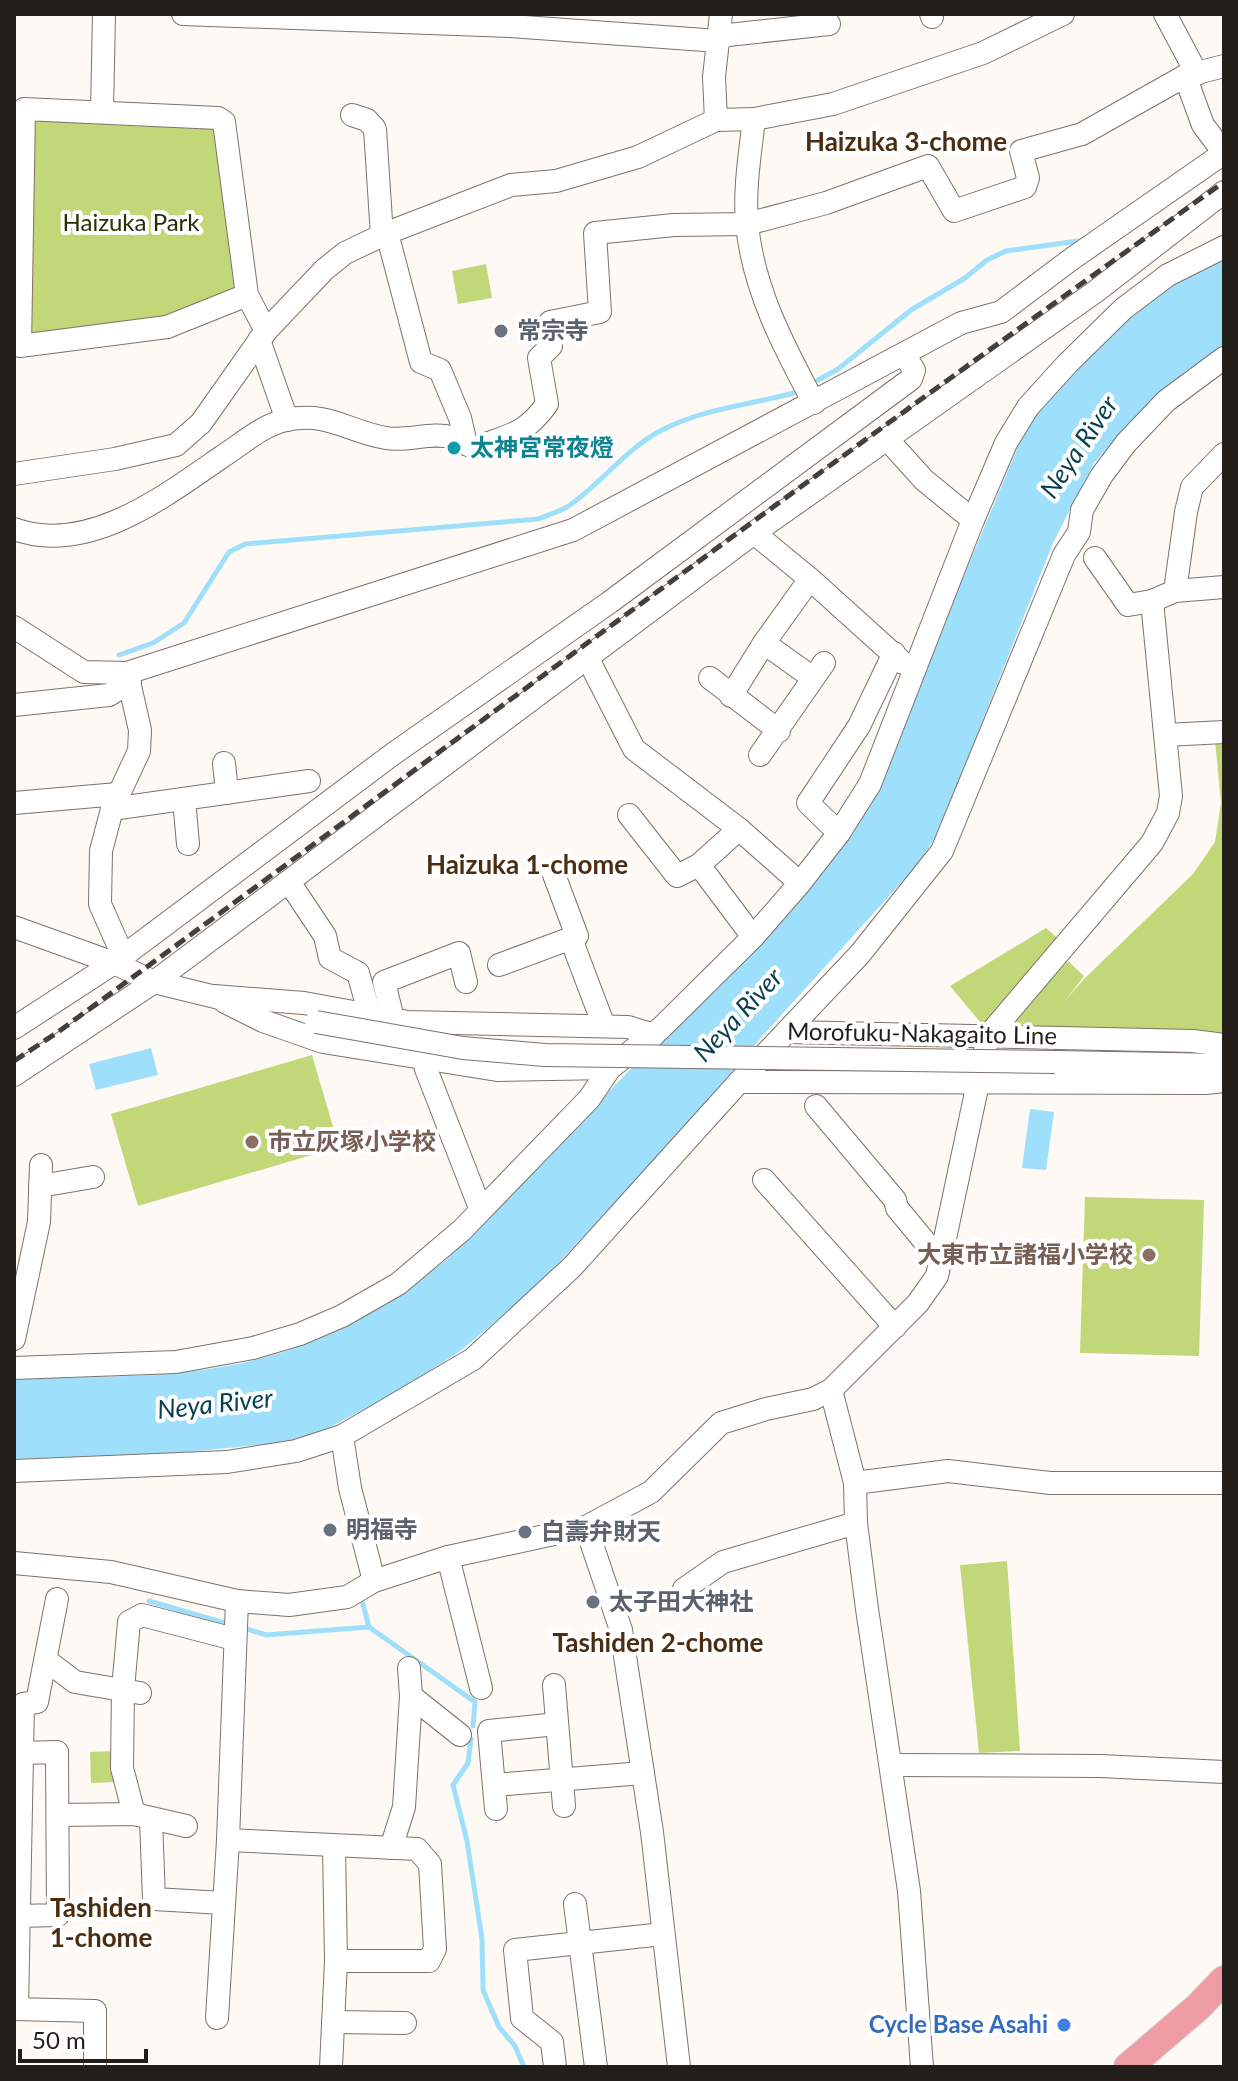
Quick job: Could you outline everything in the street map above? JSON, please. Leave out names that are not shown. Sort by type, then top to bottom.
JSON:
[{"type":"main road","points":[[1128,2067],[1198,2007],[1224,1980]]},
{"type":"street","points":[[102,112],[104,14]]},
{"type":"street","points":[[183,14],[511,20],[720,30],[829,24]]},
{"type":"street","points":[[14,627],[84,672],[128,677],[573,530],[961,323],[1001,312],[1224,153],[1203,125],[1191,75],[1165,14]]},
{"type":"street","points":[[14,474],[115,459],[176,445],[201,423],[262,335],[324,270],[345,253],[384,235],[511,185],[556,181],[638,157],[716,120],[754,119],[833,104],[1054,27]]},
{"type":"street","points":[[716,120],[714,77],[720,30]]},
{"type":"street","points":[[14,529],[29,535],[53,538],[85,533],[173,490],[264,428],[287,420],[327,418],[386,438],[451,437],[475,448],[524,430],[547,404],[539,358],[551,346],[550,322],[600,312],[595,233],[674,225],[747,224],[826,203],[928,166],[954,211],[1025,187],[1028,178],[1021,151],[1082,134],[1191,75],[1224,66]]},
{"type":"street","points":[[247,295],[167,327],[20,346],[24,109],[218,118],[224,122],[247,295],[287,420]]},
{"type":"street","points":[[352,115],[367,120],[375,129],[384,235],[421,362],[440,370],[460,418],[466,444]]},
{"type":"street","points":[[754,119],[747,182],[747,224],[754,263],[774,326],[814,403]]},
{"type":"street","points":[[14,1075],[154,982],[214,934],[289,882],[754,533],[1095,292],[1224,192]]},
{"type":"street","points":[[14,1368],[176,1362],[253,1348],[300,1334],[342,1316],[398,1284],[462,1230],[589,1099],[610,1068],[654,1035],[753,937],[839,833],[870,784],[973,520],[1006,443],[1028,407],[1114,319],[1168,275],[1224,247]]},
{"type":"street","points":[[1095,292],[1114,319]]},
{"type":"street","points":[[14,1028],[119,960],[393,754],[610,602],[911,379],[914,370],[904,354]]},
{"type":"street","points":[[14,1471],[235,1461],[296,1451],[342,1436],[478,1355],[572,1267],[860,954],[942,851],[1064,555],[1079,532],[1082,510],[1102,475],[1126,443],[1166,401],[1224,358]]},
{"type":"street","points":[[887,439],[924,480],[973,520]]},
{"type":"street","points":[[1175,591],[1192,487],[1224,454]]},
{"type":"street","points":[[754,533],[894,653],[914,676]]},
{"type":"street","points":[[1095,558],[1128,605],[1152,601],[1175,591],[1224,587]]},
{"type":"street","points":[[731,696],[810,579]]},
{"type":"street","points":[[223,1903],[154,1899],[142,1816],[122,1768],[131,1691],[129,1622],[142,1615],[235,1623],[289,1605],[347,1597],[374,1581],[448,1557],[586,1527],[651,1492],[721,1423],[813,1399],[831,1390],[895,1327],[918,1303],[937,1276],[988,1036],[1127,874],[1161,828],[1168,813],[1171,796],[1152,601]]},
{"type":"street","points":[[760,755],[818,670],[764,643]]},
{"type":"street","points":[[839,833],[808,803],[859,726],[894,653]]},
{"type":"street","points":[[587,657],[634,749],[739,829],[800,883]]},
{"type":"street","points":[[119,960],[100,904],[101,851],[115,801],[139,751],[140,730],[128,677]]},
{"type":"street","points":[[14,705],[109,695],[128,677]]},
{"type":"street","points":[[710,678],[779,731]]},
{"type":"street","points":[[1166,735],[1224,732]]},
{"type":"street","points":[[224,763],[227,793]]},
{"type":"street","points":[[14,803],[184,799],[309,781]]},
{"type":"street","points":[[184,799],[188,844]]},
{"type":"street","points":[[629,815],[677,876],[699,865],[739,829]]},
{"type":"street","points":[[699,865],[753,937]]},
{"type":"street","points":[[499,965],[577,936],[553,872]]},
{"type":"street","points":[[289,882],[325,936],[330,958],[358,973],[370,1015]]},
{"type":"street","name":"Morofuku-Nakagaito Line","points":[[14,927],[119,960],[154,982],[316,1022],[463,1048],[545,1055],[1224,1065]]},
{"type":"street","points":[[571,939],[604,1026]]},
{"type":"street","points":[[393,1019],[384,982],[459,953],[466,982]]},
{"type":"street","points":[[214,996],[304,1003],[408,1022],[628,1027],[654,1035]]},
{"type":"street","points":[[214,996],[263,1021],[323,1042],[497,1070],[610,1068]]},
{"type":"street","points":[[788,1032],[1193,1041],[1224,1045]]},
{"type":"street","points":[[424,1058],[480,1208]]},
{"type":"street","points":[[739,1082],[1224,1081]]},
{"type":"street","points":[[816,1106],[895,1200],[897,1208],[940,1260]]},
{"type":"street","points":[[14,1339],[39,1222],[41,1176],[93,1177]]},
{"type":"street","points":[[764,1180],[895,1327]]},
{"type":"street","points":[[831,1390],[855,1483],[856,1523],[909,1891],[922,2067]]},
{"type":"street","points":[[342,1436],[350,1488],[374,1581]]},
{"type":"street","points":[[855,1483],[948,1471],[1050,1483],[1224,1483]]},
{"type":"street","points":[[684,1589],[723,1562],[856,1523]]},
{"type":"street","points":[[586,1527],[621,1630],[643,1773],[679,2067]]},
{"type":"street","points":[[448,1557],[481,1688]]},
{"type":"street","points":[[14,1563],[111,1572],[235,1623]]},
{"type":"street","points":[[57,1599],[37,1702],[23,1704],[16,2009],[95,2011],[95,2067]]},
{"type":"street","points":[[217,2018],[228,1840],[235,1623]]},
{"type":"street","points":[[46,1660],[75,1682],[131,1691]]},
{"type":"street","points":[[391,1848],[404,1807],[411,1696],[409,1668]]},
{"type":"street","points":[[554,1685],[564,1806]]},
{"type":"street","points":[[411,1696],[460,1735]]},
{"type":"street","points":[[496,1809],[489,1731],[557,1724]]},
{"type":"street","points":[[18,1916],[58,1915],[57,1752],[21,1753]]},
{"type":"street","points":[[891,1765],[1100,1766],[1224,1772]]},
{"type":"street","points":[[494,1785],[643,1773]]},
{"type":"street","points":[[58,1815],[142,1816],[186,1826]]},
{"type":"street","points":[[228,1840],[417,1849],[430,1864],[435,1949],[429,1961],[336,1961]]},
{"type":"street","points":[[331,2067],[336,1961],[334,1847]]},
{"type":"street","points":[[575,1904],[596,2067]]},
{"type":"street","points":[[555,2067],[552,2042],[522,2018],[515,1950],[663,1934]]},
{"type":"street","points":[[333,2022],[405,2023]]},
{"type":"green space","name":"Haizuka Park","points":[[32,118],[214,121],[243,291],[166,321],[24,340]]},
{"type":"green space","points":[[486,264],[492,298],[458,304],[452,271]]},
{"type":"green space","points":[[1224,739],[1224,1035],[1007,1027],[1068,961],[1084,976],[1065,1001],[1193,874],[1215,842],[1221,803],[1215,740]]},
{"type":"green space","points":[[1046,928],[1062,942],[986,1029],[950,986]]},
{"type":"green space","points":[[312,1055],[339,1147],[138,1206],[111,1114]]},
{"type":"green space","points":[[1085,1197],[1204,1200],[1199,1356],[1080,1353]]},
{"type":"green space","points":[[1007,1561],[1020,1751],[979,1753],[960,1565]]},
{"type":"green space","points":[[115,1751],[116,1782],[91,1783],[90,1752]]},
{"type":"water","name":"Neya River","points":[[1224,257],[1224,346],[1187,370],[1130,422],[1094,463],[1053,543],[938,833],[918,864],[661,1154],[529,1294],[459,1352],[396,1392],[319,1433],[279,1443],[167,1454],[14,1459],[14,1379],[154,1374],[259,1359],[332,1332],[445,1261],[737,959],[876,785],[1020,442],[1043,405],[1081,362],[1125,321],[1174,285]]},
{"type":"water","points":[[151,1048],[158,1075],[96,1090],[89,1064]]},
{"type":"water","points":[[1030,1109],[1054,1112],[1046,1170],[1022,1168]]},
{"type":"waterway","points":[[818,380],[838,369],[911,310],[965,278],[987,260],[1006,251],[1078,241]]},
{"type":"waterway","points":[[119,655],[153,643],[184,623],[229,552],[245,544],[538,519],[567,507],[645,440],[674,424],[794,393]]},
{"type":"waterway","points":[[149,1601],[231,1625]]},
{"type":"waterway","points":[[363,1604],[369,1627]]},
{"type":"waterway","points":[[241,1627],[266,1635],[369,1627],[475,1702],[473,1726]]},
{"type":"waterway","points":[[471,1739],[468,1763],[453,1785],[467,1841],[482,1939],[483,1990],[499,2027],[515,2046],[524,2067]]},
{"type":"railway","points":[[14,1061],[1224,182]]},
{"type":"place","name":"常宗寺","points":[[501,331]]},
{"type":"place","name":"太神宮常夜燈","points":[[454,448]]},
{"type":"place","name":"市立灰塚小学校","points":[[252,1142]]},
{"type":"place","name":"大東市立諸福小学校","points":[[1149,1255]]},
{"type":"place","name":"明福寺","points":[[330,1530]]},
{"type":"place","name":"白壽弁財天","points":[[525,1532]]},
{"type":"place","name":"太子田大神社","points":[[593,1602]]},
{"type":"place","name":"Cycle Base Asahi","points":[[1064,2025]]},
{"type":"district","name":"Haizuka 3-chome","points":[[906,142]]},
{"type":"district","name":"Haizuka 1-chome","points":[[527,865]]},
{"type":"district","name":"Tashiden 2-chome","points":[[658,1643]]},
{"type":"district","name":"Tashiden 1-chome","points":[[101,1923]]}]
